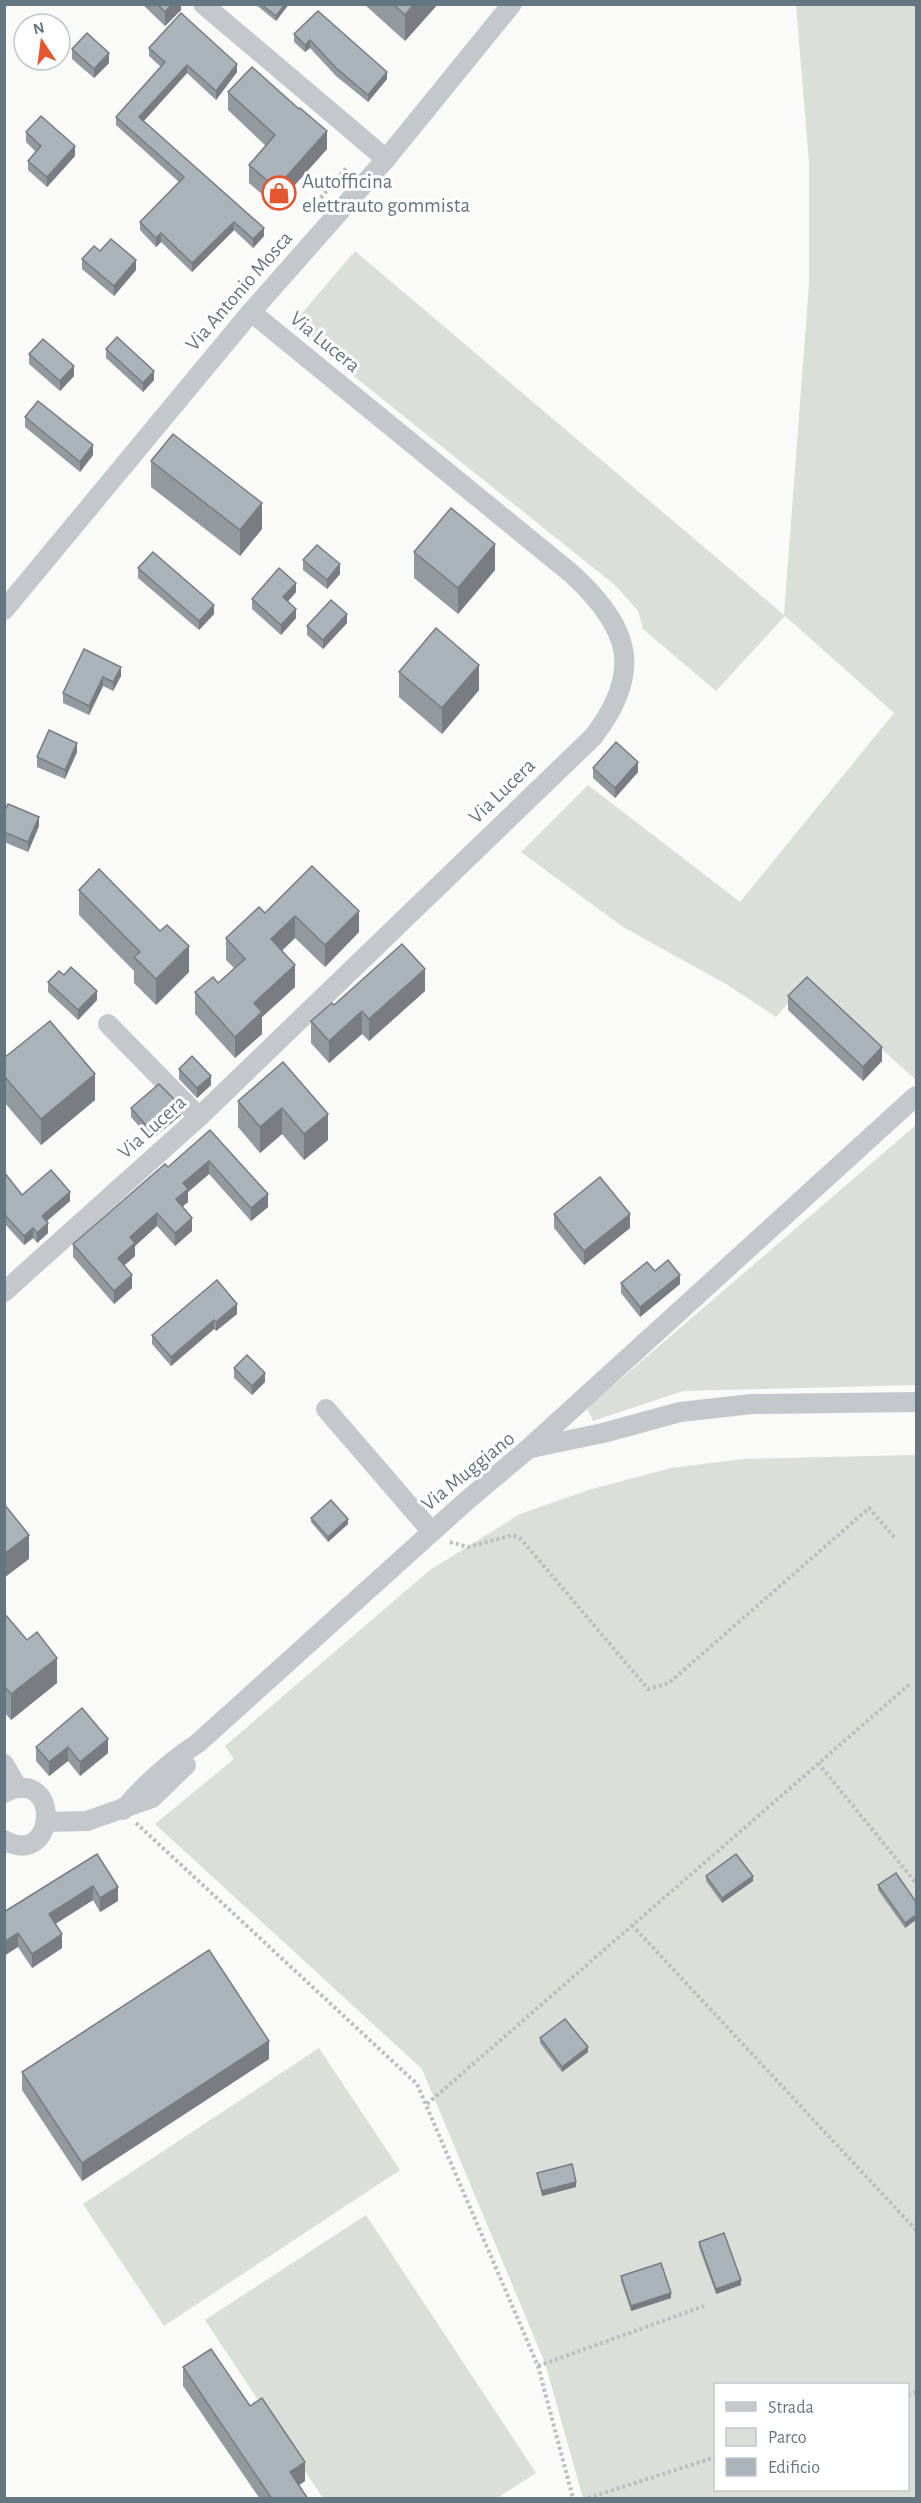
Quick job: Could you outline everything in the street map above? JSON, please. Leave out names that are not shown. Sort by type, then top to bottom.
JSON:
[{"type":"street","points":[[203,4],[386,159]]},
{"type":"street","name":"Via Antonio Mosca","points":[[4,610],[250,312],[386,159],[512,4]]},
{"type":"street","name":"Via Lucera","points":[[4,1292],[199,1117],[593,737],[610,714],[624,676],[619,634],[611,616],[596,596],[573,574],[250,312]]},
{"type":"street","points":[[108,1024],[199,1117]]},
{"type":"street","points":[[528,1449],[916,1096]]},
{"type":"street","name":"Via Muggiano","points":[[47,1822],[87,1821],[152,1798],[183,1768],[198,1743],[432,1532],[528,1449],[603,1433],[680,1412],[752,1404],[916,1402]]},
{"type":"street","points":[[326,1409],[432,1532]]},
{"type":"street","points":[[4,1764],[11,1791],[29,1790],[41,1798],[47,1810],[47,1822],[41,1834],[33,1841],[23,1844],[6,1842]]},
{"type":"path","points":[[313,207],[348,166]]},
{"type":"path","points":[[432,1532],[438,1539],[468,1547],[513,1535],[521,1539],[648,1689],[669,1683],[869,1508],[895,1538]]},
{"type":"path","points":[[427,2104],[911,1683]]},
{"type":"path","points":[[818,1763],[916,1883]]},
{"type":"path","points":[[123,1810],[417,2084],[538,2366],[573,2499]]},
{"type":"path","points":[[632,1925],[916,2230]]},
{"type":"path","points":[[538,2366],[704,2306]]},
{"type":"path","points":[[588,2499],[714,2458]]},
{"type":"green space","points":[[796,5],[916,5],[916,1080],[807,982],[776,1017],[726,984],[623,927],[521,852],[588,785],[740,902],[894,713],[785,616],[716,691],[643,629],[638,611],[616,586],[291,326],[355,251],[784,615],[809,284],[809,162]]},
{"type":"green space","points":[[916,1125],[916,1385],[683,1391],[593,1421],[587,1408]]},
{"type":"green space","points":[[916,1455],[916,2498],[583,2498],[545,2363],[422,2069],[155,1824],[234,1759],[225,1746],[430,1570],[520,1514],[592,1489],[671,1468],[743,1459]]},
{"type":"green space","points":[[319,2048],[400,2170],[164,2326],[83,2204]]},
{"type":"green space","points":[[366,2215],[536,2473],[497,2498],[323,2498],[205,2320]]},
{"type":"building","points":[[157,4],[172,4],[165,12]]},
{"type":"building","points":[[261,4],[285,4],[276,16]]},
{"type":"building","points":[[393,4],[414,4],[405,15]]},
{"type":"building","points":[[318,11],[387,72],[368,95],[336,68],[310,40],[305,45],[294,34]]},
{"type":"building","points":[[181,13],[237,64],[216,91],[187,65],[139,117],[264,228],[253,239],[234,222],[192,263],[161,233],[156,238],[140,222],[184,177],[116,117],[165,62],[149,48]]},
{"type":"building","points":[[87,33],[109,53],[94,69],[72,49]]},
{"type":"building","points":[[252,67],[327,131],[276,188],[249,165],[275,135],[228,92]]},
{"type":"building","points":[[41,116],[75,146],[47,177],[28,161],[41,146],[26,132]]},
{"type":"building","points":[[111,239],[136,260],[114,286],[82,259],[94,246],[100,251]]},
{"type":"building","points":[[117,337],[154,371],[143,383],[106,349]]},
{"type":"building","points":[[43,339],[74,366],[60,381],[29,354]]},
{"type":"building","points":[[38,401],[93,445],[80,462],[25,417]]},
{"type":"building","points":[[173,434],[262,503],[240,530],[151,461]]},
{"type":"building","points":[[451,508],[495,544],[458,588],[414,552]]},
{"type":"building","points":[[317,545],[340,564],[327,580],[303,560]]},
{"type":"building","points":[[153,552],[214,605],[199,621],[138,568]]},
{"type":"building","points":[[279,568],[296,583],[283,597],[296,609],[281,625],[252,599]]},
{"type":"building","points":[[331,600],[347,614],[323,640],[307,626]]},
{"type":"building","points":[[436,628],[479,665],[442,708],[399,672]]},
{"type":"building","points":[[84,649],[121,667],[113,682],[103,677],[89,706],[63,693]]},
{"type":"building","points":[[49,730],[77,743],[65,770],[37,757]]},
{"type":"building","points":[[616,742],[638,762],[615,788],[593,768]]},
{"type":"building","points":[[8,804],[39,817],[28,842],[4,832],[4,812]]},
{"type":"building","points":[[312,866],[359,911],[325,945],[295,916],[271,939],[295,965],[254,1003],[262,1012],[235,1037],[195,992],[213,977],[218,983],[245,959],[226,938],[259,907],[265,913]]},
{"type":"building","points":[[99,869],[160,931],[167,925],[189,946],[156,979],[134,957],[140,952],[79,890]]},
{"type":"building","points":[[402,944],[425,969],[369,1019],[362,1011],[329,1041],[311,1021],[332,1003],[334,1005]]},
{"type":"building","points":[[71,967],[97,991],[78,1010],[48,982],[59,971],[64,975]]},
{"type":"building","points":[[807,977],[882,1047],[863,1067],[788,996]]},
{"type":"building","points":[[50,1021],[95,1074],[41,1119],[4,1076],[4,1058]]},
{"type":"building","points":[[192,1056],[211,1076],[197,1088],[179,1069]]},
{"type":"building","points":[[283,1062],[328,1114],[304,1134],[282,1108],[260,1127],[238,1101]]},
{"type":"building","points":[[159,1084],[181,1106],[151,1131],[131,1108]]},
{"type":"building","points":[[210,1130],[268,1194],[251,1208],[209,1161],[183,1183],[188,1189],[176,1199],[192,1218],[175,1233],[157,1213],[130,1237],[135,1243],[118,1258],[132,1275],[114,1291],[73,1244],[165,1164],[168,1167]]},
{"type":"building","points":[[51,1170],[70,1192],[42,1216],[48,1223],[37,1233],[33,1228],[24,1236],[4,1214],[4,1172],[22,1195]]},
{"type":"building","points":[[600,1177],[630,1214],[584,1251],[554,1214]]},
{"type":"building","points":[[668,1260],[680,1275],[640,1307],[621,1283],[647,1262],[655,1271]]},
{"type":"building","points":[[217,1280],[237,1304],[216,1322],[214,1320],[171,1357],[152,1335]]},
{"type":"building","points":[[247,1355],[265,1373],[252,1386],[234,1368]]},
{"type":"building","points":[[331,1500],[348,1519],[328,1537],[311,1518]]},
{"type":"building","points":[[4,1504],[29,1535],[4,1554]]},
{"type":"building","points":[[4,1613],[27,1640],[37,1632],[57,1658],[11,1694],[4,1686]]},
{"type":"building","points":[[82,1708],[108,1739],[80,1762],[68,1747],[49,1762],[36,1747]]},
{"type":"building","points":[[97,1854],[118,1887],[100,1898],[93,1886],[49,1914],[62,1934],[32,1954],[18,1933],[4,1942],[4,1912]]},
{"type":"building","points":[[736,1854],[753,1876],[722,1898],[706,1876]]},
{"type":"building","points":[[896,1873],[916,1902],[916,1915],[905,1923],[878,1885]]},
{"type":"building","points":[[209,1950],[269,2041],[82,2163],[22,2072]]},
{"type":"building","points":[[565,2019],[588,2047],[562,2067],[540,2038]]},
{"type":"building","points":[[572,2164],[576,2182],[542,2191],[537,2173]]},
{"type":"building","points":[[724,2233],[741,2280],[716,2289],[699,2242]]},
{"type":"building","points":[[661,2263],[671,2293],[631,2306],[621,2276]]},
{"type":"building","points":[[211,2349],[250,2406],[262,2398],[305,2462],[290,2472],[308,2499],[272,2499],[183,2367]]},
{"type":"place","name":"Autofficina elettrauto gommista","points":[[279,193]]}]
